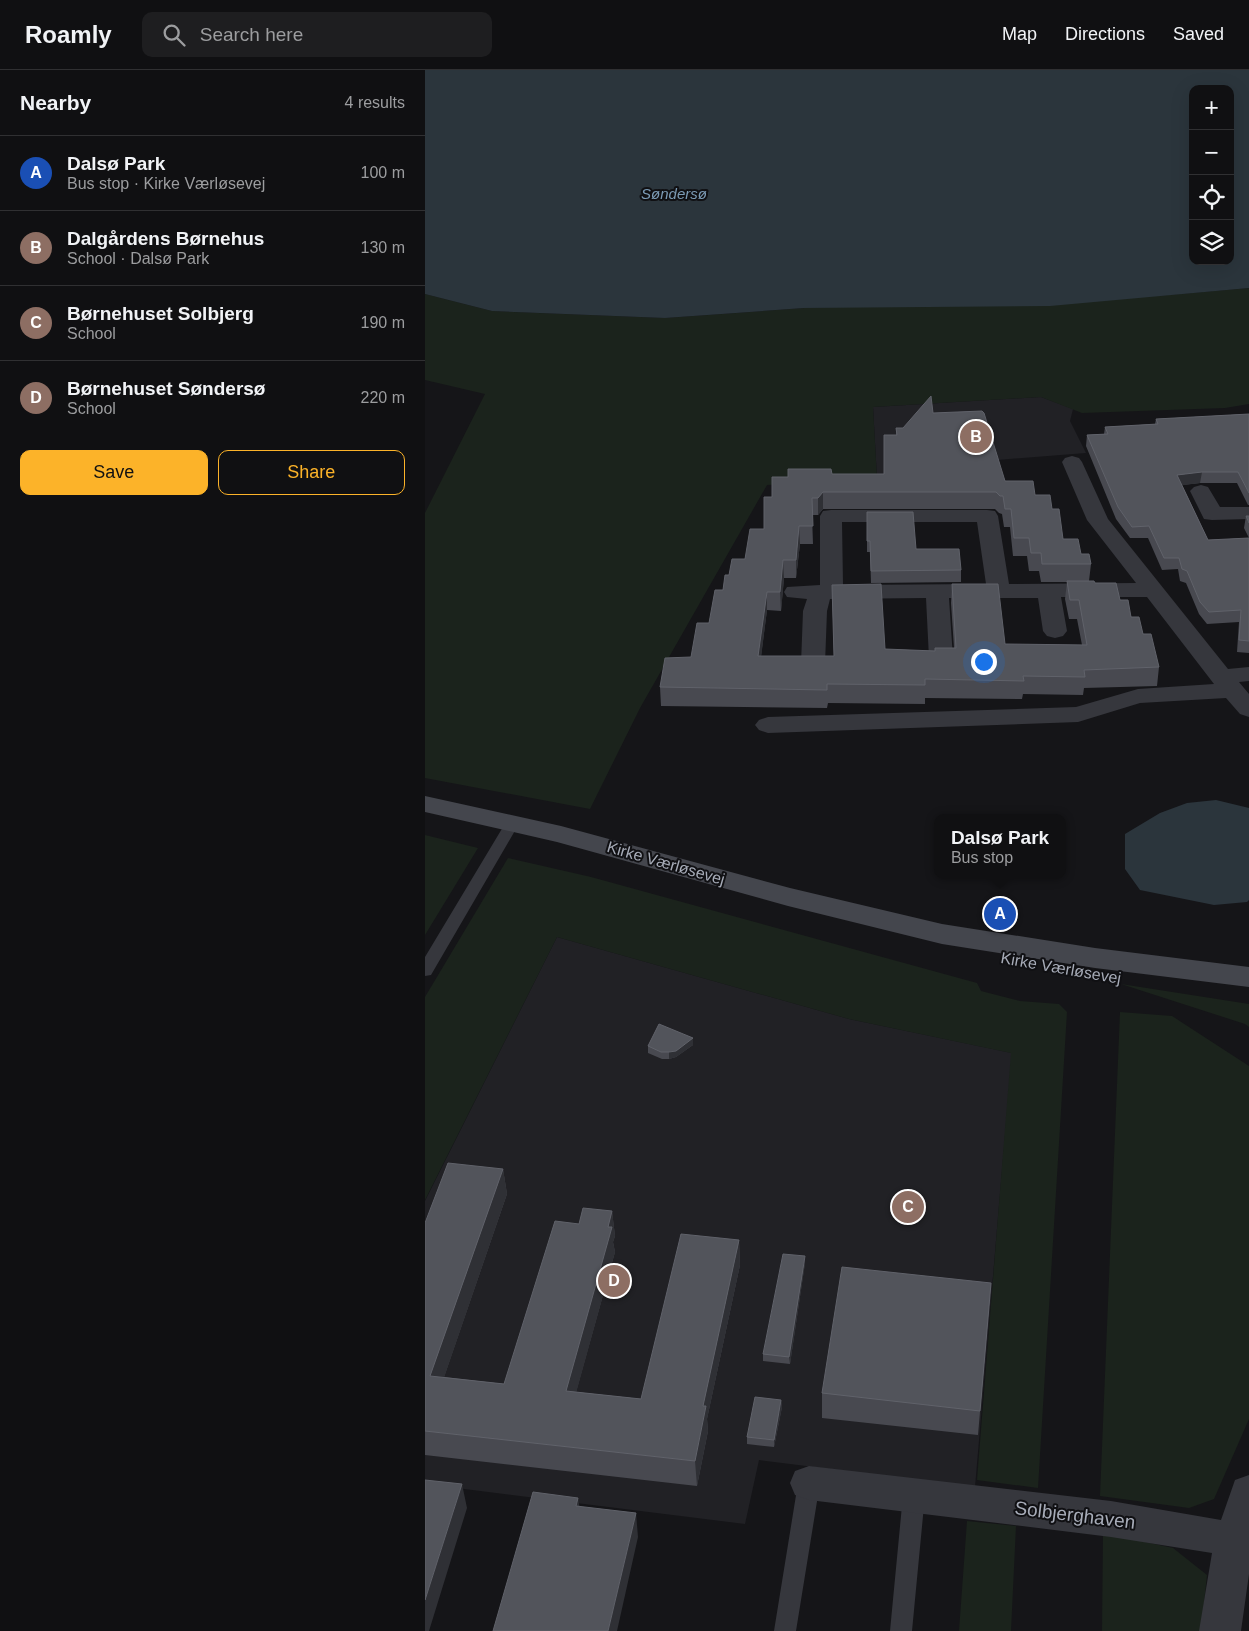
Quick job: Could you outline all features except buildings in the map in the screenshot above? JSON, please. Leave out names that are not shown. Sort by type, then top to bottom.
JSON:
[{"type":"street","points":[[1072,462],[1098,520],[1127,558],[1234,680],[1249,709]]},
{"type":"street","points":[[1201,491],[1212,514],[1249,513]]},
{"type":"street","points":[[813,664],[815,611],[826,592],[831,516],[987,516],[999,591]]},
{"type":"street","points":[[795,592],[1155,590]]},
{"type":"street","points":[[1049,591],[1055,631]]},
{"type":"street","points":[[937,592],[941,658]]},
{"type":"street","points":[[768,725],[1079,714],[1138,696],[1234,680]]},
{"type":"street","name":"Kirke Værløsevej","points":[[425,804],[513,822],[788,896],[942,934],[1095,958],[1249,976]]},
{"type":"street","name":"Kirke Værløsevej","points":[[878,918],[919,938],[1015,962],[1095,975],[1249,995]]},
{"type":"street","name":"Solbjerghaven","points":[[809,1482],[1111,1519],[1212,1536],[1241,1543]]},
{"type":"street","points":[[1220,1631],[1241,1543],[1249,1492]]},
{"type":"lane","points":[[425,971],[513,822]]},
{"type":"lane","name":"Solbjerghaven","points":[[785,1631],[809,1482]]},
{"type":"lane","points":[[901,1631],[915,1495]]},
{"type":"shaded area","points":[[1249,288],[1249,404],[1225,408],[1082,413],[1041,397],[873,407],[877,479],[767,485],[640,708],[590,809],[425,778],[425,513],[485,394],[425,380],[425,294],[492,311],[665,318],[804,308],[1169,295]]},
{"type":"shaded area","points":[[1041,397],[1073,409],[1070,421],[1086,453],[997,460],[877,479],[873,407]]},
{"type":"shaded area","points":[[425,835],[478,848],[425,935]]},
{"type":"shaded area","points":[[508,858],[591,877],[977,983],[981,991],[1020,1001],[1059,1004],[1067,1012],[1038,1488],[977,1480],[1011,1053],[849,1019],[557,937],[425,1200],[425,997]]},
{"type":"shaded area","points":[[557,937],[849,1019],[1012,1053],[975,1487],[759,1460],[745,1524],[425,1484],[425,1201]]},
{"type":"shaded area","points":[[1121,984],[1249,1004],[1249,1027],[1245,1024]]},
{"type":"shaded area","points":[[1120,1012],[1172,1016],[1249,1066],[1249,1419],[1214,1499],[1189,1508],[1100,1496]]},
{"type":"shaded area","points":[[967,1521],[1016,1526],[1011,1631],[959,1631]]},
{"type":"shaded area","points":[[1103,1533],[1173,1548],[1207,1575],[1201,1631],[1102,1631]]},
{"type":"water","name":"Søndersø","points":[[425,70],[1249,70],[1249,288],[1050,306],[804,308],[665,318],[492,311],[425,294]]},
{"type":"water","points":[[1216,800],[1249,808],[1249,900],[1247,902],[1214,905],[1140,890],[1125,869],[1125,834],[1160,813],[1187,803]]},
{"type":"place","name":"Dalgårdens Børnehus","points":[[976,437]]},
{"type":"place","name":"Dalsø Park","points":[[1000,914]]},
{"type":"place","name":"Børnehuset Solbjerg","points":[[908,1207]]},
{"type":"place","name":"Børnehuset Søndersø","points":[[614,1281]]}]
